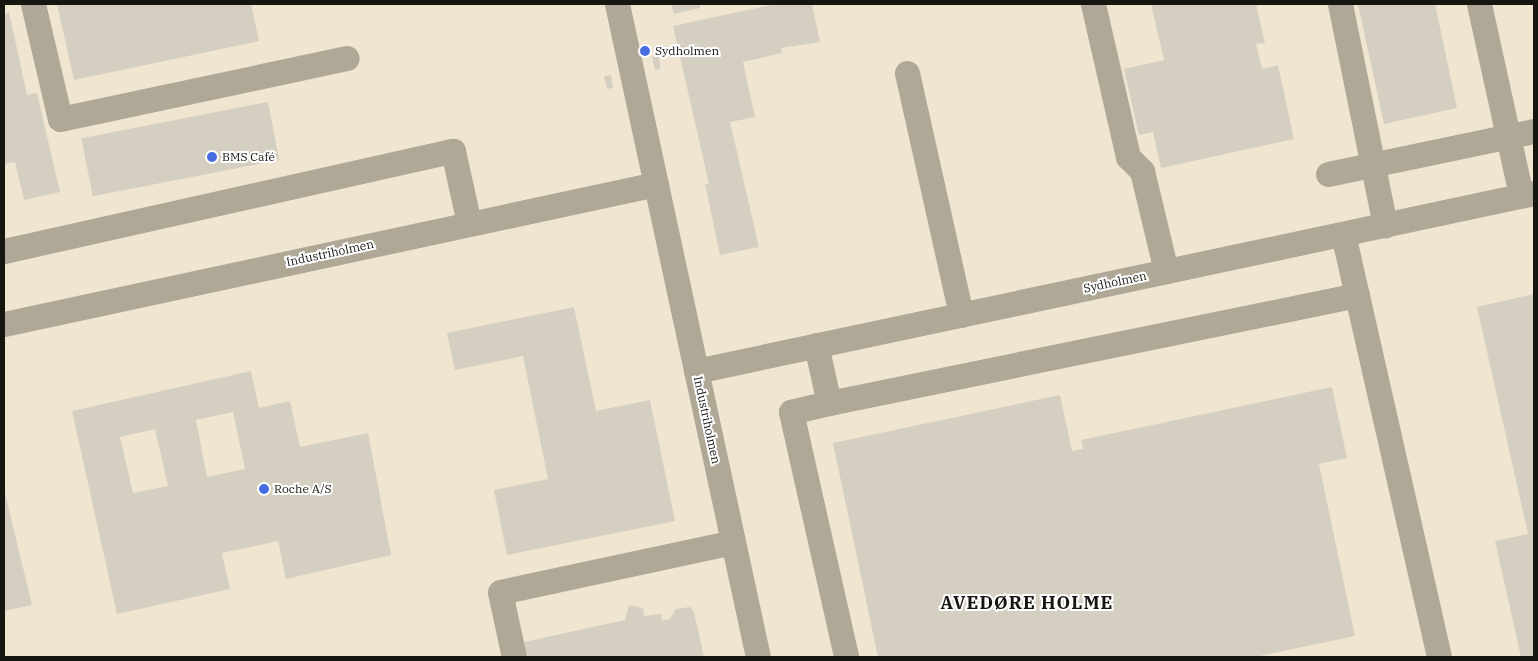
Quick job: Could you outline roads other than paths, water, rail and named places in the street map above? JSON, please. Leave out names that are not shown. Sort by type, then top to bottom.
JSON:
[{"type":"street","points":[[33,4],[60,119],[347,58]]},
{"type":"street","name":"Industriholmen","points":[[617,4],[758,657]]},
{"type":"street","points":[[1093,4],[1128,157],[1142,171],[1166,271]]},
{"type":"street","points":[[1340,4],[1385,225]]},
{"type":"street","points":[[1479,4],[1509,136],[1528,194]]},
{"type":"street","points":[[907,73],[961,315]]},
{"type":"street","points":[[1328,174],[1534,131]]},
{"type":"street","points":[[4,251],[453,151],[469,223]]},
{"type":"street","name":"Industriholmen","points":[[4,324],[656,184]]},
{"type":"street","name":"Sydholmen","points":[[696,371],[1528,194]]},
{"type":"street","points":[[1344,234],[1439,657]]},
{"type":"street","points":[[846,657],[791,412],[1357,295]]},
{"type":"street","points":[[816,345],[829,403]]},
{"type":"street","points":[[514,657],[500,592],[733,542]]},
{"type":"place","name":"Sydholmen","points":[[645,51]]},
{"type":"place","name":"BMS Café","points":[[212,157]]},
{"type":"place","name":"Roche A/S","points":[[264,489]]},
{"type":"district","name":"AVEDØRE HOLME","points":[[1027,603]]}]
